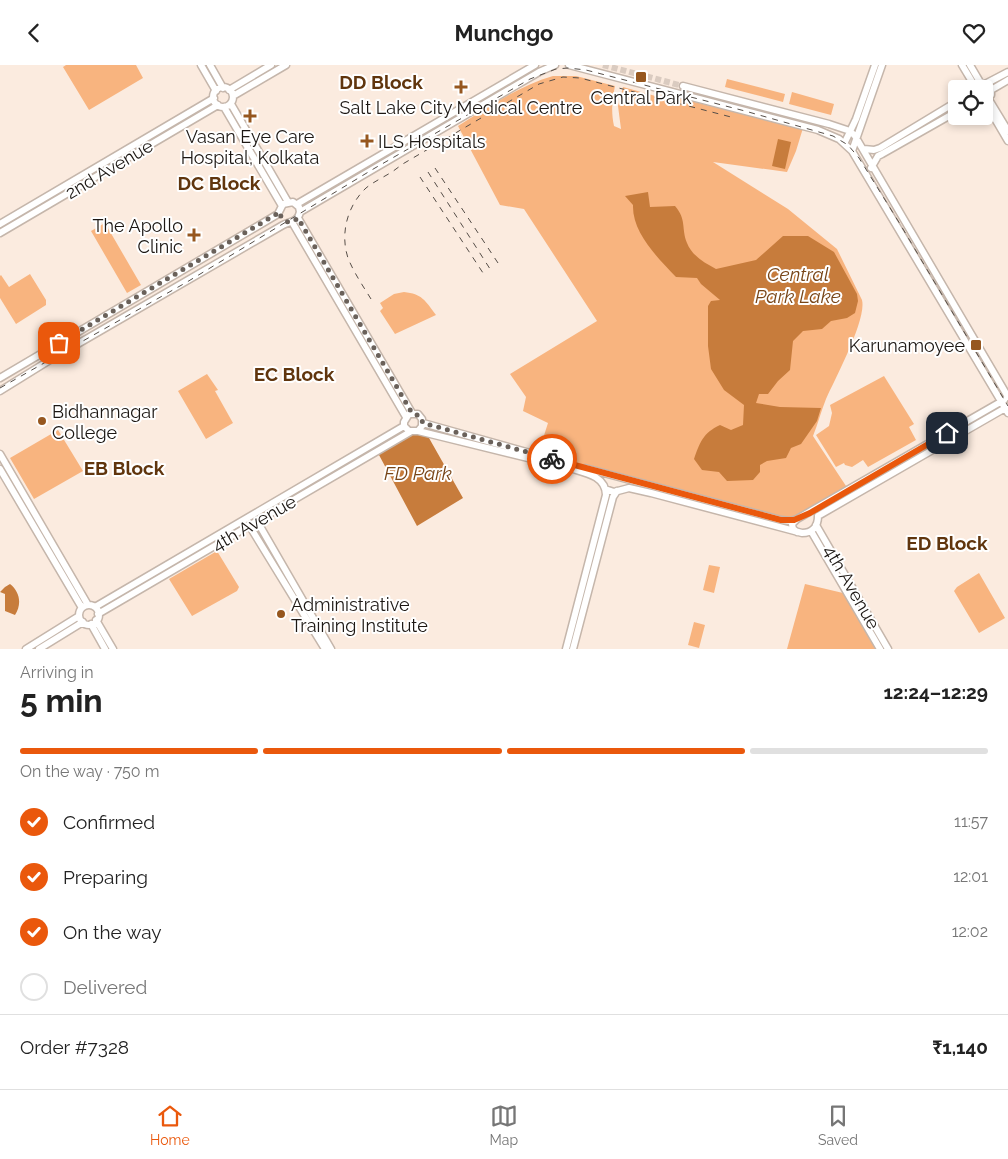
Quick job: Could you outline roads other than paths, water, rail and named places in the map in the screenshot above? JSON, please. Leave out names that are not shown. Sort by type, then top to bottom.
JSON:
[{"type":"main road","points":[[201,65],[223,89],[233,96]]},
{"type":"main road","points":[[210,65],[223,89]]},
{"type":"main road","points":[[271,65],[223,89],[214,98],[224,105],[283,207],[281,217],[294,219]]},
{"type":"main road","points":[[224,105],[233,96],[286,65]]},
{"type":"main road","points":[[0,378],[283,207],[297,204],[535,65]]},
{"type":"main road","points":[[0,391],[294,219],[545,68],[555,65]]},
{"type":"main road","points":[[573,65],[818,130],[845,142],[865,172],[1005,407]]},
{"type":"main road","points":[[845,142],[856,119],[875,65]]},
{"type":"main road","points":[[852,151],[882,65]]},
{"type":"main road","points":[[962,65],[972,80]]},
{"type":"main road","points":[[970,65],[974,80]]},
{"type":"main road","points":[[993,84],[1008,71]]},
{"type":"main road","points":[[993,85],[1008,79]]},
{"type":"main road","points":[[409,415],[420,416],[423,423],[590,474],[598,479],[604,487],[618,491],[629,489],[651,493],[797,532],[807,533],[816,525],[818,516],[1005,407],[1008,398],[864,149],[850,131],[683,86]]},
{"type":"main road","name":"2nd Avenue","points":[[0,224],[214,98]]},
{"type":"main road","name":"2nd Avenue","points":[[0,233],[82,184],[224,105]]},
{"type":"main road","points":[[765,117],[767,108]]},
{"type":"main road","points":[[865,172],[874,166],[878,157],[948,108]]},
{"type":"main road","points":[[993,111],[1008,131]]},
{"type":"main road","points":[[993,114],[1008,141]]},
{"type":"main road","points":[[864,149],[874,150],[948,115]]},
{"type":"main road","points":[[78,178],[82,184]]},
{"type":"main road","points":[[297,204],[294,219],[409,415]]},
{"type":"main road","points":[[338,295],[347,302],[409,415]]},
{"type":"main road","points":[[100,319],[105,328]]},
{"type":"main road","points":[[409,415],[404,422],[404,426],[410,432],[418,431],[505,449],[791,521],[810,513],[1005,407]]},
{"type":"main road","points":[[418,431],[423,423]]},
{"type":"main road","name":"4th Avenue","points":[[88,607],[176,559],[404,426]]},
{"type":"main road","name":"4th Avenue","points":[[95,619],[249,525],[410,432]]},
{"type":"main road","points":[[0,454],[2,465],[88,607]]},
{"type":"main road","points":[[2,465],[18,485],[113,649]]},
{"type":"main road","points":[[322,474],[326,481]]},
{"type":"main road","points":[[566,649],[606,495],[604,478],[610,475]]},
{"type":"main road","points":[[573,649],[613,497],[622,483],[619,478]]},
{"type":"main road","points":[[276,501],[280,507]]},
{"type":"main road","points":[[810,513],[816,513],[818,516]]},
{"type":"main road","points":[[797,519],[792,525],[793,529],[797,532]]},
{"type":"main road","points":[[257,521],[325,649]]},
{"type":"main road","points":[[249,525],[331,649]]},
{"type":"main road","name":"4th Avenue","points":[[816,525],[867,612],[883,647]]},
{"type":"main road","name":"4th Avenue","points":[[811,531],[860,615],[883,647]]},
{"type":"main road","points":[[176,559],[180,566]]},
{"type":"main road","points":[[28,647],[79,616],[88,607]]},
{"type":"main road","points":[[860,615],[867,612]]},
{"type":"main road","points":[[79,616],[83,622]]},
{"type":"main road","points":[[39,649],[83,622],[95,619]]},
{"type":"main road","points":[[95,619],[105,649]]},
{"type":"water","points":[[778,139],[791,142],[785,169],[772,166]]},
{"type":"water","name":"Central Park Lake","points":[[648,192],[650,207],[675,206],[681,216],[689,248],[699,259],[716,269],[756,260],[783,236],[808,236],[834,252],[857,294],[858,301],[855,313],[847,318],[831,321],[822,329],[803,331],[793,341],[790,370],[768,394],[759,394],[756,403],[780,407],[821,408],[817,421],[801,444],[791,448],[786,458],[767,461],[760,465],[760,472],[753,480],[727,481],[719,472],[702,470],[694,459],[703,439],[714,428],[720,425],[731,430],[743,425],[744,405],[724,390],[711,369],[708,346],[708,306],[711,301],[720,300],[701,284],[697,278],[676,277],[641,235],[634,215],[633,205],[625,196]]},
{"type":"water","name":"FD Park","points":[[413,434],[429,438],[463,498],[417,526],[379,455]]},
{"type":"water","points":[[10,584],[19,598],[19,607],[15,615],[5,611],[5,594],[0,592]]},
{"type":"tunnel","points":[[603,65],[683,86]]},
{"type":"railway","points":[[0,388],[187,282],[375,168],[530,79],[556,69],[568,68],[586,70],[745,111],[833,136],[848,145],[859,158],[900,224],[1008,406]]},
{"type":"railway","points":[[371,299],[353,269],[346,249],[345,230],[347,221],[359,195],[370,185],[401,165],[539,84],[563,77],[580,78],[731,117]]},
{"type":"railway","points":[[435,168],[500,266]]},
{"type":"railway","points":[[428,172],[492,272]]},
{"type":"railway","points":[[420,177],[485,276]]},
{"type":"place","name":"Central Park","points":[[641,77]]},
{"type":"place","name":"Salt Lake City Medical Centre","points":[[461,87]]},
{"type":"place","name":"Vasan Eye Care Hospital, Kolkata","points":[[250,116]]},
{"type":"place","name":"ILS Hospitals","points":[[367,141]]},
{"type":"place","name":"The Apollo Clinic","points":[[194,235]]},
{"type":"place","name":"Karunamoyee","points":[[976,345]]},
{"type":"place","name":"Bidhannagar College","points":[[42,421]]},
{"type":"place","name":"Administrative Training Institute","points":[[281,614]]},
{"type":"district","name":"DD Block","points":[[381,82]]},
{"type":"district","name":"DC Block","points":[[219,183]]},
{"type":"district","name":"EC Block","points":[[294,374]]},
{"type":"district","name":"EB Block","points":[[124,468]]},
{"type":"district","name":"ED Block","points":[[947,543]]}]
